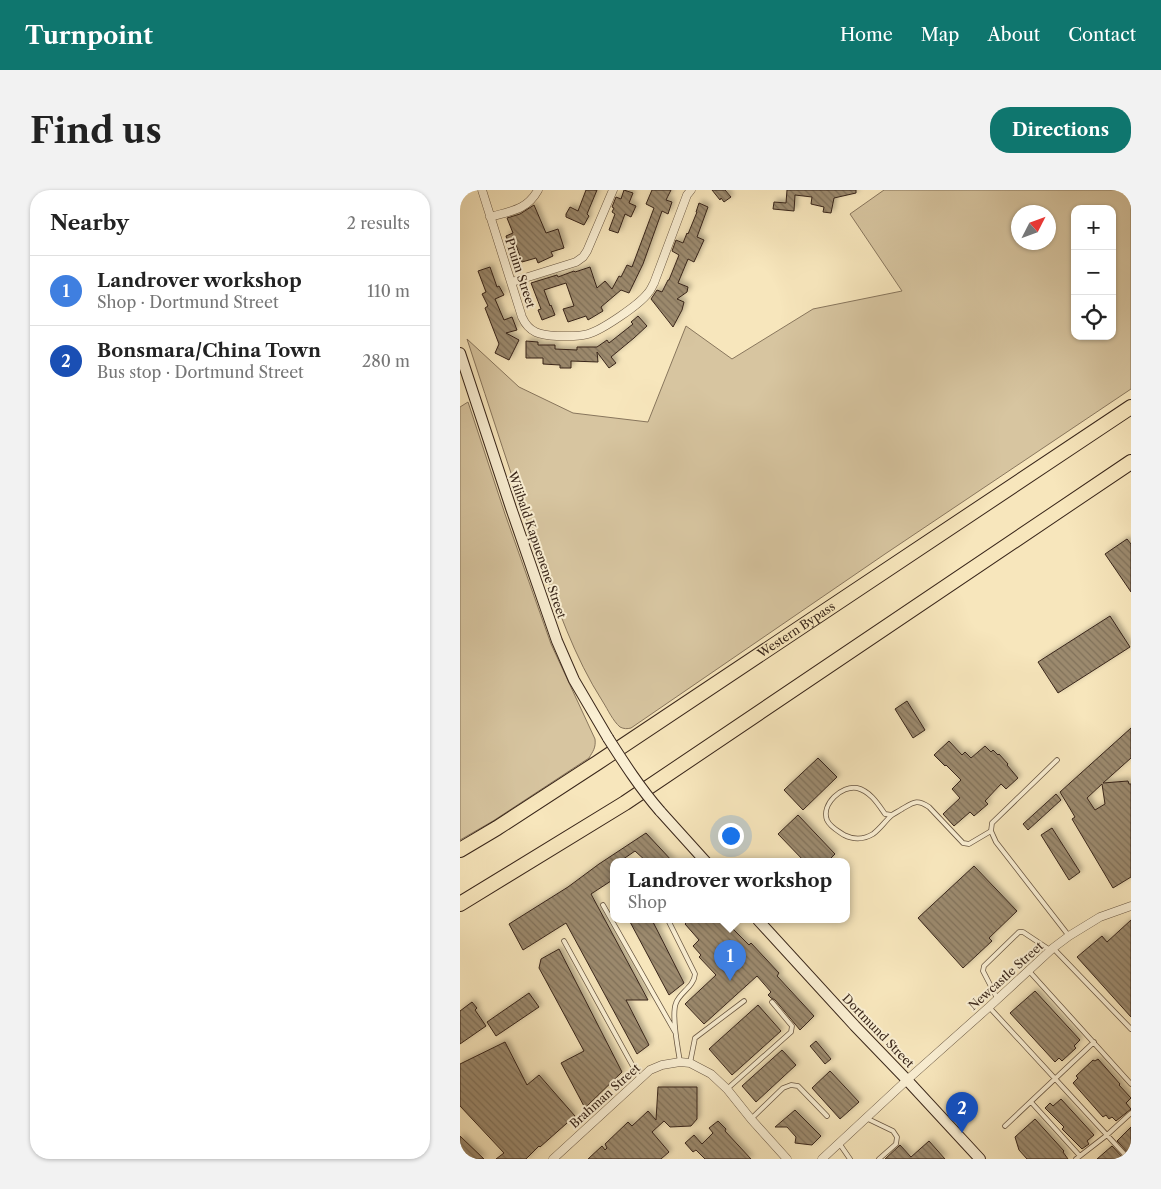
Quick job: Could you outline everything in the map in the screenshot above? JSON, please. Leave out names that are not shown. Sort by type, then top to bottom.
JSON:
[{"type":"highway","name":"Western Bypass","points":[[460,850],[597,763],[1131,407]]},
{"type":"highway","points":[[460,904],[625,803],[1131,462]]},
{"type":"street","name":"Pruim Street","points":[[482,190],[524,322],[534,332],[546,336],[578,336],[598,330],[609,324],[648,294],[691,190]]},
{"type":"street","points":[[490,217],[524,207],[531,201],[538,190]]},
{"type":"street","points":[[512,282],[576,262],[583,257],[613,190]]},
{"type":"street","name":"Wilibald Kapuenene Street","points":[[460,353],[511,508],[558,641],[574,680],[628,771],[648,797],[702,858]]},
{"type":"street","name":"Newcastle Street","points":[[822,1159],[1052,949],[1100,916],[1131,906]]},
{"type":"street","name":"Dortmund Street","points":[[761,923],[854,1026],[980,1159]]},
{"type":"street","name":"Brahman Street","points":[[553,1159],[650,1070],[662,1065],[680,1062],[690,1063],[711,1074],[727,1089],[787,1159]]},
{"type":"lane","points":[[1057,760],[992,823],[991,831],[996,842],[1069,936]]},
{"type":"lane","points":[[892,815],[885,814],[876,801],[867,793],[857,788],[848,788],[839,794],[831,801],[826,812],[827,820],[836,830],[852,839],[866,838],[880,829],[892,815],[911,803],[917,802],[930,807],[963,844],[969,844],[991,831]]},
{"type":"lane","points":[[603,905],[610,917]]},
{"type":"lane","points":[[613,923],[676,1034]]},
{"type":"lane","points":[[670,923],[695,974],[692,984],[681,995],[675,1005],[676,1034],[680,1062]]},
{"type":"lane","points":[[998,1000],[983,971],[984,966],[1016,934],[1023,932],[1052,949],[1131,1029]]},
{"type":"lane","points":[[564,941],[640,1079]]},
{"type":"lane","points":[[1030,971],[1131,1084]]},
{"type":"lane","points":[[690,1063],[695,1038],[744,1001]]},
{"type":"lane","points":[[727,1089],[791,1032],[792,1026],[772,1002]]},
{"type":"lane","points":[[989,1007],[1129,1159]]},
{"type":"lane","points":[[1005,1126],[1094,1042]]},
{"type":"lane","points":[[751,1119],[783,1088],[791,1085],[798,1086],[827,1116]]},
{"type":"lane","points":[[1030,1102],[1078,1157],[1107,1135],[1131,1113]]},
{"type":"lane","points":[[866,1118],[893,1131],[897,1137],[896,1144],[879,1159]]},
{"type":"lane","points":[[839,1142],[850,1159]]},
{"type":"shaded area","points":[[884,190],[1131,190],[1131,389],[631,728],[621,728],[613,719],[593,685],[567,631],[530,529],[467,339],[519,387],[573,413],[648,422],[686,326],[732,359],[813,309],[902,291],[850,214]]},
{"type":"shaded area","points":[[468,402],[551,644],[595,742],[594,749],[589,758],[493,821],[460,840],[460,407]]},
{"type":"building","points":[[586,190],[597,190],[587,214],[589,216],[584,225],[566,217],[566,214],[570,207],[578,211]]},
{"type":"building","points":[[624,190],[633,193],[629,203],[636,206],[631,217],[625,214],[618,233],[609,230],[615,214],[612,212],[614,208],[612,207],[616,197],[621,199]]},
{"type":"building","points":[[652,190],[671,190],[666,200],[672,202],[668,214],[662,211],[643,264],[629,293],[621,290],[601,307],[603,311],[588,320],[586,316],[568,322],[563,309],[574,306],[566,283],[544,290],[555,315],[542,320],[538,310],[541,309],[531,283],[590,267],[597,288],[605,281],[612,289],[627,265],[632,267],[654,208],[646,204]]},
{"type":"building","points":[[712,190],[725,190],[731,197],[724,202]]},
{"type":"building","points":[[787,190],[856,190],[856,193],[834,198],[831,213],[823,212],[824,207],[811,204],[812,197],[795,195],[794,211],[773,209],[774,202],[786,203]]},
{"type":"building","points":[[699,203],[708,207],[697,237],[704,240],[694,262],[688,259],[678,283],[688,287],[687,292],[677,299],[684,302],[673,327],[651,299],[657,290],[662,292],[669,280],[679,255],[672,251],[676,240],[683,243]]},
{"type":"building","points":[[534,205],[546,233],[558,229],[564,248],[551,252],[553,256],[538,263],[536,258],[522,262],[514,241],[508,243],[506,236],[513,233],[507,218],[520,214]]},
{"type":"building","points":[[490,267],[497,287],[499,286],[504,295],[495,299],[504,320],[512,317],[517,330],[506,333],[519,340],[509,360],[495,353],[499,344],[485,308],[488,306],[482,294],[486,292],[478,271]]},
{"type":"building","points":[[638,316],[647,326],[611,357],[616,363],[609,368],[597,352],[598,362],[571,361],[571,368],[560,368],[560,365],[543,364],[543,358],[526,358],[526,341],[538,342],[538,345],[555,345],[555,349],[577,350],[577,347],[597,347],[607,340],[609,343],[633,324],[631,322]]},
{"type":"building","points":[[1127,539],[1131,544],[1131,592],[1105,554]]},
{"type":"building","points":[[1110,616],[1130,647],[1058,693],[1038,662]]},
{"type":"building","points":[[907,701],[925,730],[913,738],[895,709]]},
{"type":"building","points":[[1131,728],[1131,758],[1103,783],[1128,781],[1131,784],[1131,877],[1113,888],[1072,819],[1075,817],[1060,792]],"holes":[[[1102,784],[1105,804],[1095,810],[1087,798]]]},
{"type":"building","points":[[949,741],[962,755],[965,752],[971,758],[985,746],[991,752],[993,750],[1008,764],[1018,778],[1006,789],[1001,784],[985,801],[988,804],[974,816],[970,812],[954,826],[943,814],[960,798],[952,789],[961,780],[934,755]]},
{"type":"building","points":[[818,758],[837,777],[803,810],[784,790]]},
{"type":"building","points":[[1056,794],[1061,800],[1028,830],[1023,824]]},
{"type":"building","points":[[798,815],[835,854],[831,858],[801,858],[778,834]]},
{"type":"building","points":[[1052,828],[1080,872],[1069,880],[1041,835]]},
{"type":"building","points":[[646,833],[669,858],[643,858],[635,851],[625,858],[610,858],[610,882],[591,894],[648,1000],[626,1000],[649,1045],[637,1054],[566,923],[523,950],[509,924],[568,887]]},
{"type":"building","points":[[974,866],[1017,911],[989,938],[992,941],[963,968],[918,918]]},
{"type":"building","points":[[1131,920],[1131,1017],[1077,957],[1102,936],[1107,942]]},
{"type":"building","points":[[631,923],[654,923],[684,983],[669,995]]},
{"type":"building","points":[[727,923],[749,945],[751,943],[779,973],[777,976],[814,1016],[800,1030],[775,1000],[768,995],[771,992],[757,976],[704,1024],[685,1004],[716,975],[699,957],[701,955],[693,946],[699,940],[685,924]]},
{"type":"building","points":[[559,949],[622,1072],[585,1108],[561,1063],[584,1051],[539,968],[541,959]]},
{"type":"building","points":[[1035,991],[1080,1040],[1074,1046],[1076,1048],[1062,1061],[1059,1058],[1055,1062],[1010,1013]]},
{"type":"building","points":[[529,993],[539,1007],[496,1036],[487,1022]]},
{"type":"building","points":[[472,1002],[486,1026],[460,1044],[460,1011]]},
{"type":"building","points":[[758,1005],[781,1031],[732,1075],[709,1049]]},
{"type":"building","points":[[816,1041],[831,1059],[825,1064],[810,1046]]},
{"type":"building","points":[[505,1042],[527,1085],[539,1075],[575,1116],[526,1159],[496,1159],[504,1153],[460,1106],[460,1064]]},
{"type":"building","points":[[782,1050],[796,1065],[756,1102],[742,1086]]},
{"type":"building","points":[[1098,1059],[1131,1098],[1126,1103],[1131,1109],[1116,1121],[1112,1117],[1109,1119],[1106,1115],[1103,1117],[1073,1083],[1078,1078],[1076,1076],[1093,1060]]},
{"type":"building","points":[[830,1071],[859,1102],[840,1119],[812,1088]]},
{"type":"building","points":[[658,1087],[697,1087],[697,1119],[691,1126],[670,1127],[664,1121],[652,1132],[669,1152],[661,1159],[588,1159],[602,1146],[605,1150],[607,1148],[605,1144],[628,1122],[632,1126],[648,1111],[656,1120]]},
{"type":"building","points":[[1061,1099],[1094,1135],[1087,1141],[1089,1144],[1082,1149],[1045,1108],[1050,1103],[1053,1106]]},
{"type":"building","points":[[795,1110],[821,1136],[812,1145],[795,1143],[796,1137],[787,1127],[775,1127]]},
{"type":"building","points":[[1035,1119],[1064,1151],[1068,1159],[1027,1159],[1019,1150],[1015,1137]]},
{"type":"building","points":[[718,1121],[751,1159],[705,1159],[696,1150],[693,1152],[685,1143],[694,1135],[702,1144],[713,1133],[709,1128]]},
{"type":"building","points":[[1131,1127],[1131,1156],[1117,1141]]},
{"type":"building","points":[[460,1136],[484,1159],[460,1159]]},
{"type":"building","points":[[929,1141],[945,1159],[885,1159],[900,1145],[911,1157]]},
{"type":"building","points":[[1112,1146],[1124,1159],[1097,1159]]},
{"type":"place","name":"Landrover workshop","points":[[730,981]]},
{"type":"place","name":"Bonsmara/China Town","points":[[962,1133]]}]
